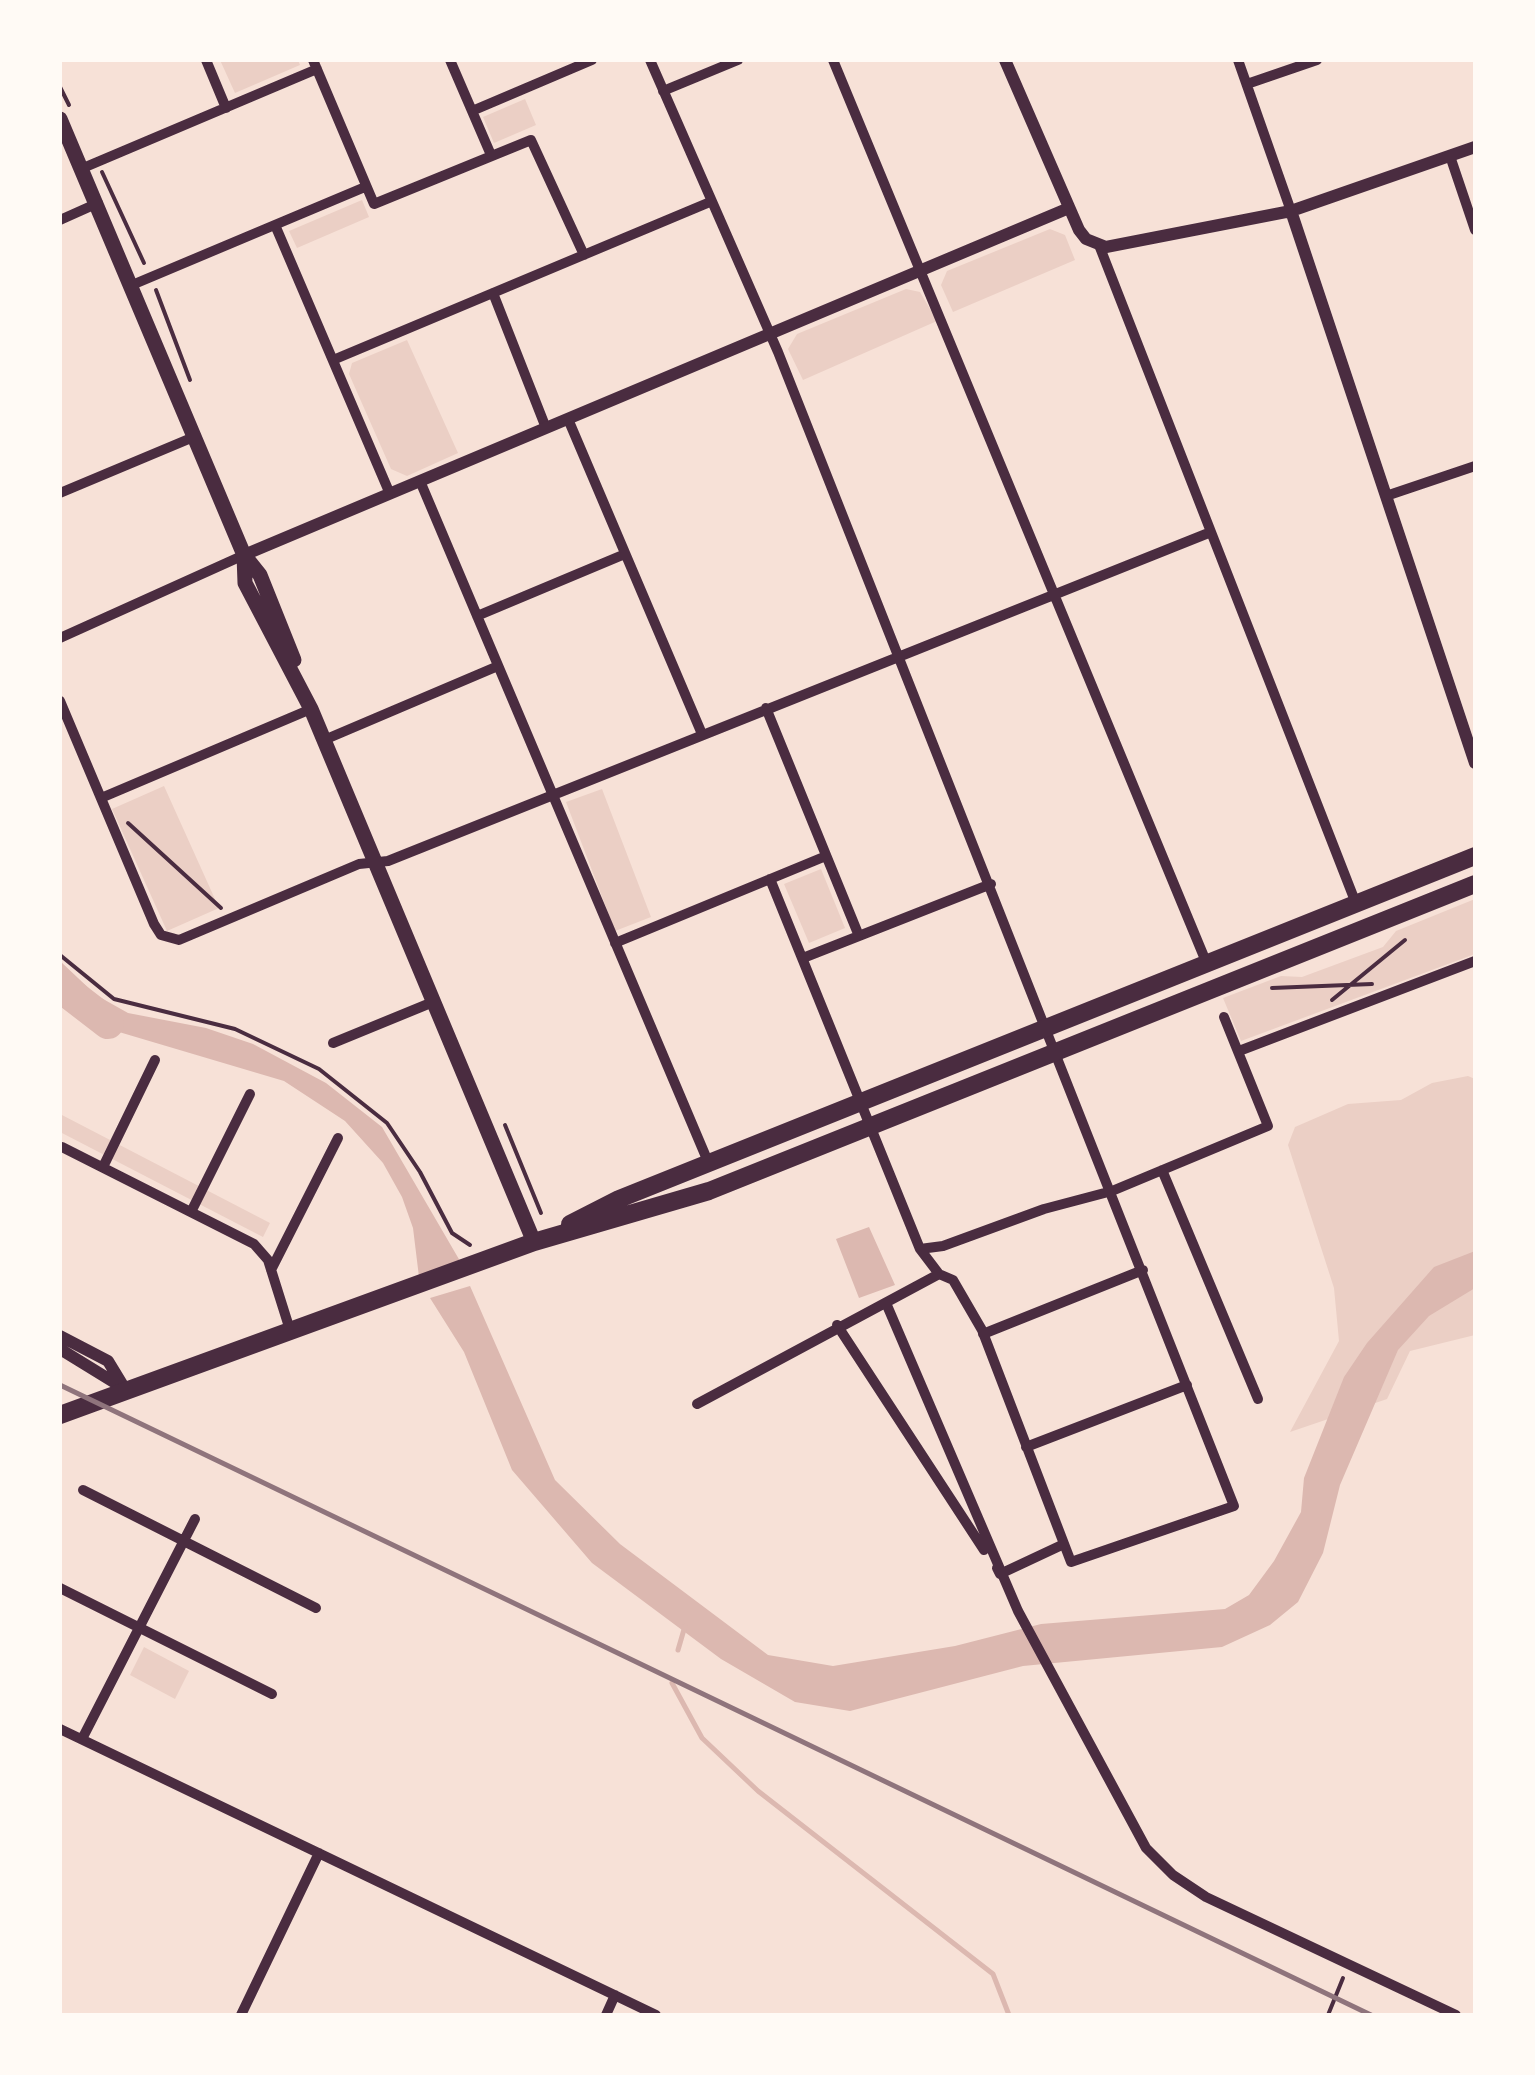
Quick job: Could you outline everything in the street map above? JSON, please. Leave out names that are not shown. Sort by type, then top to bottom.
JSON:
[{"type":"main road","points":[[60,119],[244,556],[260,575],[300,684],[534,1242]]},
{"type":"main road","points":[[534,1242],[619,1199],[1475,856]]},
{"type":"main road","points":[[60,1415],[534,1242],[709,1191],[1475,884]]},
{"type":"street","points":[[206,60],[226,108]]},
{"type":"street","points":[[450,60],[492,155]]},
{"type":"street","points":[[472,111],[592,60]]},
{"type":"street","points":[[650,60],[768,334],[899,655],[1234,1506],[1071,1562],[983,1334],[953,1280],[939,1274],[920,1249],[770,879]]},
{"type":"street","points":[[663,91],[738,60]]},
{"type":"street","points":[[833,60],[1057,592],[1207,965]]},
{"type":"street","points":[[1005,60],[1078,230],[1098,245],[1357,906]]},
{"type":"street","points":[[1238,60],[1475,763]]},
{"type":"street","points":[[1247,84],[1317,60]]},
{"type":"street","points":[[82,168],[226,108],[315,65],[374,204],[531,140],[584,255]]},
{"type":"street","points":[[1098,245],[1116,246],[1291,211],[1475,147]]},
{"type":"street","points":[[1450,156],[1475,230]]},
{"type":"street","points":[[132,285],[365,188]]},
{"type":"street","points":[[333,360],[710,202]]},
{"type":"street","points":[[60,220],[98,204]]},
{"type":"street","points":[[60,622],[63,636],[1069,208]]},
{"type":"street","points":[[275,225],[390,494]]},
{"type":"street","points":[[492,293],[546,428]]},
{"type":"street","points":[[568,418],[702,734]]},
{"type":"street","points":[[60,491],[196,436]]},
{"type":"street","points":[[1386,496],[1475,466]]},
{"type":"street","points":[[420,481],[709,1164]]},
{"type":"street","points":[[60,702],[154,924],[166,938],[179,940],[359,864],[388,861],[1210,532]]},
{"type":"street","points":[[477,616],[625,554]]},
{"type":"street","points":[[324,740],[498,666]]},
{"type":"street","points":[[766,708],[859,936]]},
{"type":"street","points":[[100,798],[312,709]]},
{"type":"street","points":[[615,943],[826,856]]},
{"type":"street","points":[[803,958],[991,884]]},
{"type":"street","points":[[1239,1052],[1475,961]]},
{"type":"street","points":[[333,1044],[434,1002]]},
{"type":"street","points":[[920,1249],[943,1246],[1044,1208],[1112,1191],[1268,1126],[1224,1017]]},
{"type":"street","points":[[102,1167],[155,1060]]},
{"type":"street","points":[[190,1212],[250,1094]]},
{"type":"street","points":[[271,1270],[338,1138]]},
{"type":"street","points":[[62,1147],[254,1244],[271,1270],[290,1330]]},
{"type":"street","points":[[1162,1170],[1258,1399]]},
{"type":"street","points":[[983,1334],[1143,1270]]},
{"type":"street","points":[[698,1404],[838,1325],[939,1274]]},
{"type":"street","points":[[886,1303],[1018,1611],[1124,1816],[1158,1862],[1206,1898],[1456,2015]]},
{"type":"street","points":[[838,1325],[1000,1574]]},
{"type":"street","points":[[60,1336],[108,1361],[126,1390]]},
{"type":"street","points":[[60,1349],[126,1390]]},
{"type":"street","points":[[1026,1447],[1187,1384]]},
{"type":"street","points":[[83,1490],[316,1608]]},
{"type":"street","points":[[82,1739],[196,1519]]},
{"type":"street","points":[[1000,1574],[1064,1544]]},
{"type":"street","points":[[60,1588],[272,1694]]},
{"type":"street","points":[[60,1728],[656,2015]]},
{"type":"street","points":[[241,2015],[320,1854]]},
{"type":"street","points":[[606,2015],[615,1996]]},
{"type":"path","points":[[100,798],[232,918]]},
{"type":"path","points":[[1330,1003],[1350,981],[1406,940]]},
{"type":"path","points":[[60,954],[114,999],[235,1029],[319,1069],[387,1123],[420,1172],[452,1233],[487,1260]]},
{"type":"path","points":[[1272,988],[1350,981],[1407,987]]},
{"type":"path","points":[[1328,2015],[1350,1966]]},
{"type":"shaded area","points":[[220,60],[298,60],[300,65],[235,93]]},
{"type":"shaded area","points":[[525,99],[536,125],[494,143],[483,117]]},
{"type":"shaded area","points":[[362,200],[369,217],[297,248],[289,231]]},
{"type":"shaded area","points":[[1050,229],[1065,235],[1075,260],[953,312],[941,285],[947,271]]},
{"type":"shaded area","points":[[906,289],[920,292],[937,321],[803,380],[788,349],[797,334]]},
{"type":"shaded area","points":[[407,340],[458,453],[407,476],[391,469],[349,374],[352,363]]},
{"type":"shaded area","points":[[164,786],[219,908],[167,931],[112,809]]},
{"type":"shaded area","points":[[602,789],[651,917],[615,931],[566,802]]},
{"type":"shaded area","points":[[821,869],[845,928],[809,943],[784,884]]},
{"type":"shaded area","points":[[1475,899],[1475,954],[1241,1041],[1223,998],[1281,976],[1302,977],[1383,947],[1396,931]]},
{"type":"shaded area","points":[[60,961],[96,995],[128,1013],[206,1028],[253,1044],[326,1083],[382,1127],[460,1261],[419,1277],[413,1228],[402,1197],[383,1163],[345,1121],[284,1081],[119,1032],[84,1010],[60,985]]},
{"type":"shaded area","points":[[1468,1076],[1475,1079],[1475,1335],[1410,1351],[1387,1399],[1290,1432],[1339,1341],[1334,1288],[1288,1145],[1295,1127],[1348,1104],[1401,1100],[1432,1083]]},
{"type":"shaded area","points":[[60,1114],[270,1223],[263,1237],[60,1132]]},
{"type":"shaded area","points":[[869,1227],[895,1285],[859,1298],[836,1239]]},
{"type":"shaded area","points":[[1475,1251],[1475,1288],[1429,1316],[1398,1350],[1340,1485],[1323,1553],[1298,1602],[1270,1625],[1222,1647],[1023,1666],[850,1711],[795,1702],[721,1659],[592,1563],[512,1470],[464,1352],[430,1298],[470,1286],[555,1480],[620,1544],[768,1655],[833,1666],[955,1646],[1041,1624],[1225,1609],[1249,1595],[1274,1561],[1301,1512],[1304,1478],[1344,1377],[1367,1343],[1434,1267]]},
{"type":"shaded area","points":[[144,1647],[189,1671],[175,1699],[130,1675]]},
{"type":"waterway","points":[[60,986],[108,1023]]},
{"type":"waterway","points":[[678,1650],[685,1626]]},
{"type":"waterway","points":[[672,1683],[702,1738],[758,1791],[993,1974],[1009,2015]]},
{"type":"railway","points":[[60,1385],[1371,2015]]}]
